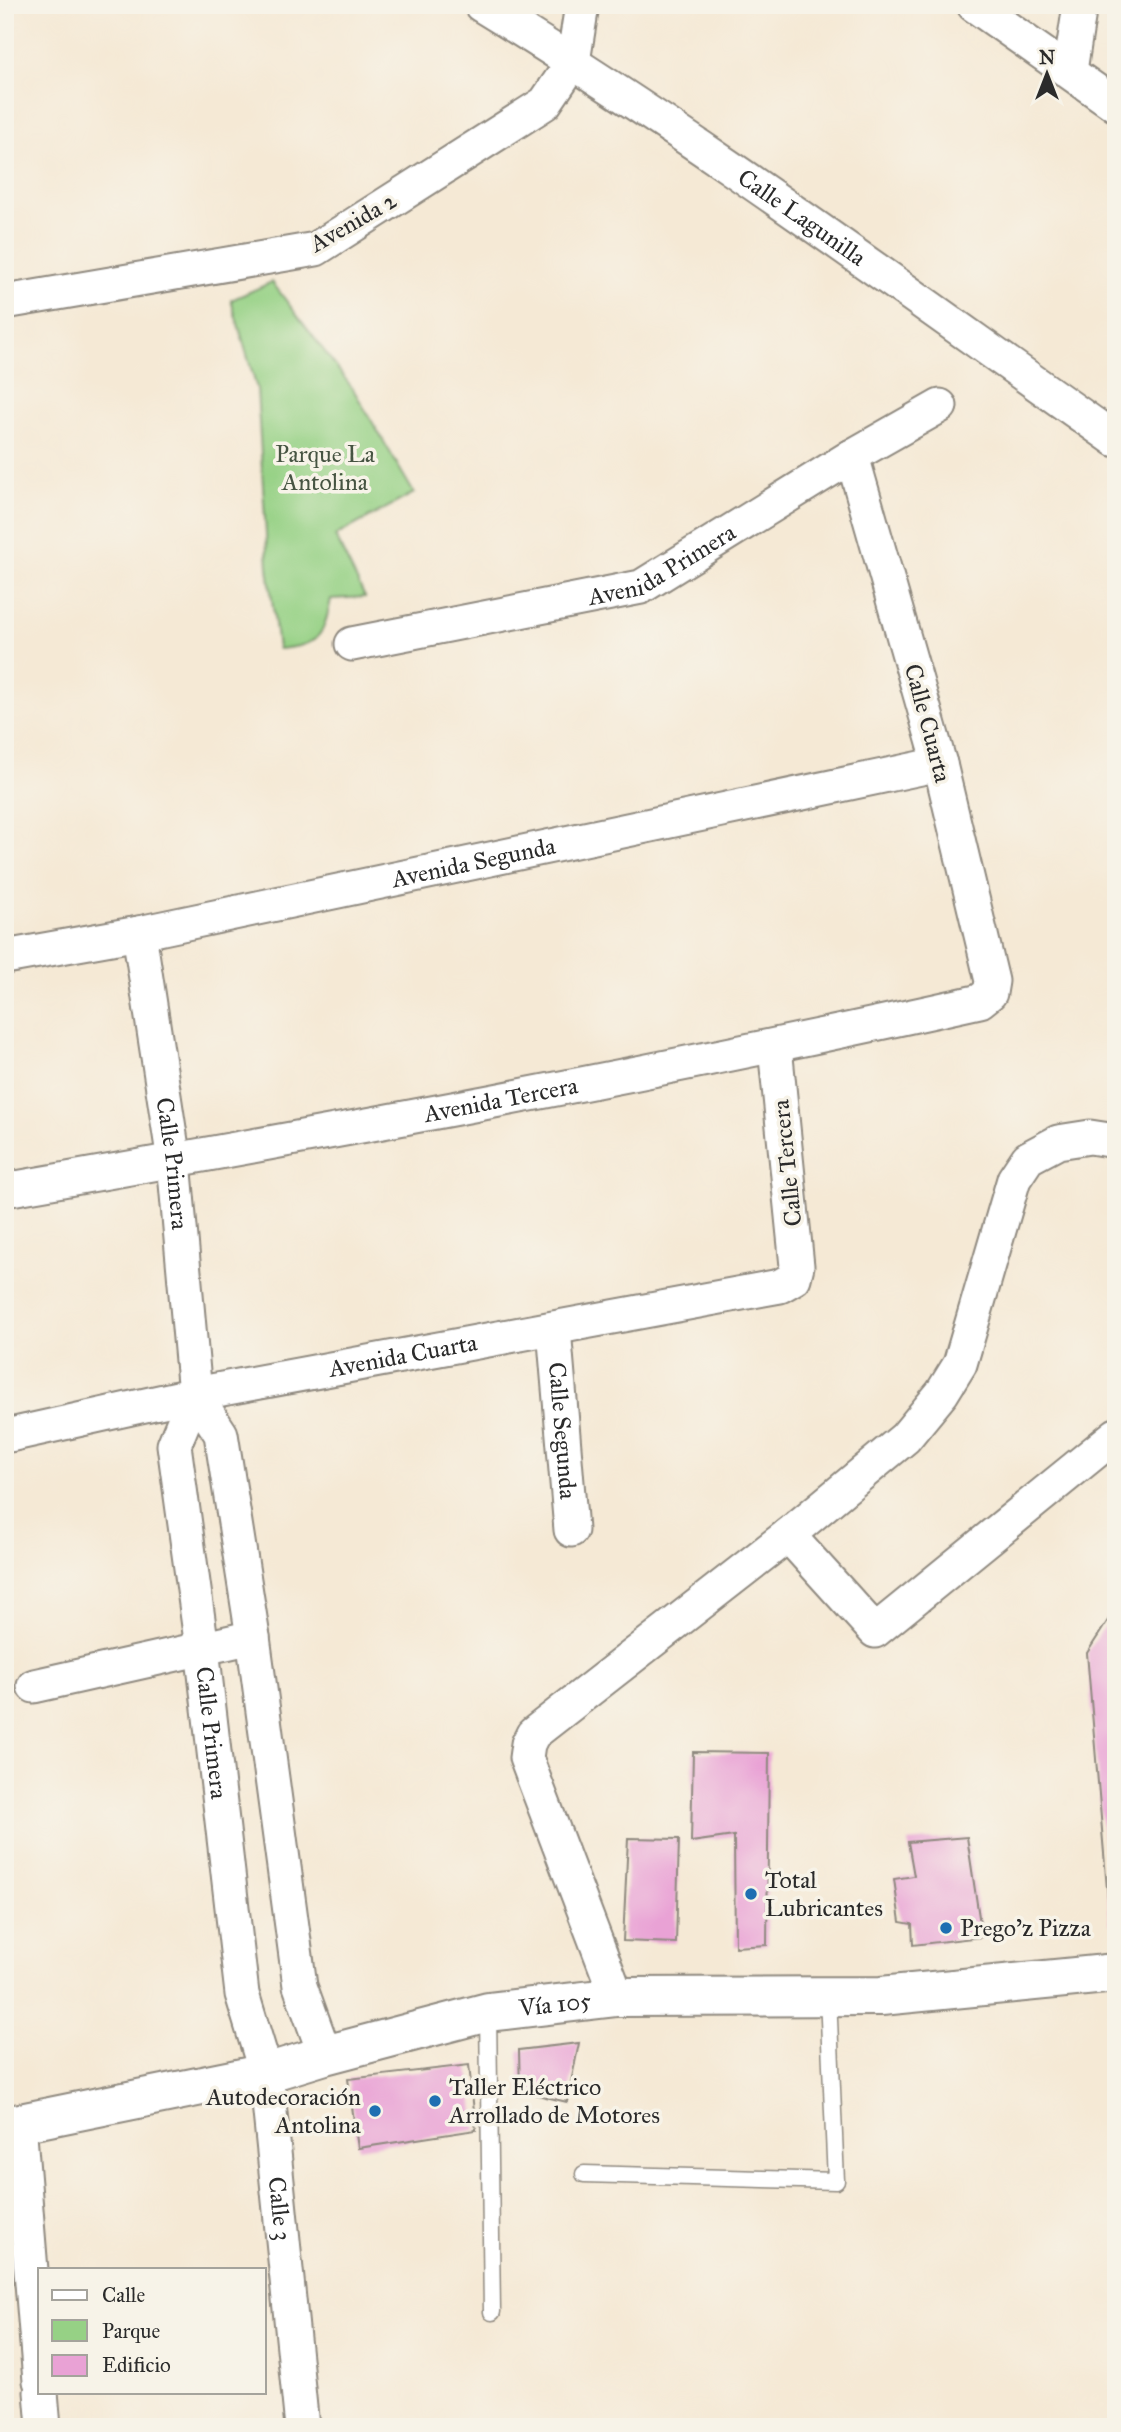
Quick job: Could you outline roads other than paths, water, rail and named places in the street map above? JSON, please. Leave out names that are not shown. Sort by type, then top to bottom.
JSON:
[{"type":"main road","name":"Vía 105","points":[[12,2125],[266,2073],[325,2054],[488,2012],[617,1997],[881,1996],[1116,1973]]},
{"type":"street","name":"Calle Lagunilla","points":[[481,5],[573,62],[767,193],[1116,440]]},
{"type":"street","points":[[573,62],[582,5]]},
{"type":"street","points":[[974,5],[1116,105]]},
{"type":"street","points":[[1070,71],[1080,5]]},
{"type":"street","name":"Avenida 2","points":[[5,302],[316,250],[545,103],[573,62]]},
{"type":"street","name":"Avenida Primera","points":[[352,643],[641,587],[852,456],[940,406]]},
{"type":"street","name":"Calle Cuarta","points":[[852,456],[940,764],[992,981],[990,993]]},
{"type":"street","name":"Avenida Segunda","points":[[5,957],[139,933],[940,764]]},
{"type":"street","name":"Calle Primera","points":[[139,933],[174,1161],[195,1394],[174,1445],[202,1648],[242,1994],[266,2073]]},
{"type":"street","name":"Avenida Tercera","points":[[5,1190],[174,1161],[775,1047],[980,1001],[990,993]]},
{"type":"street","name":"Calle Tercera","points":[[775,1047],[797,1266],[793,1278]]},
{"type":"street","points":[[617,1997],[526,1758],[533,1734],[788,1535],[905,1438],[942,1393],[960,1364],[1014,1179],[1028,1158],[1058,1142],[1090,1137],[1116,1141]]},
{"type":"street","name":"Avenida Cuarta","points":[[10,1435],[195,1394],[780,1286],[793,1278]]},
{"type":"street","name":"Calle Segunda","points":[[554,1329],[571,1530]]},
{"type":"street","name":"Calle Primera","points":[[195,1394],[221,1434],[253,1637],[300,1986],[325,2054]]},
{"type":"street","points":[[788,1535],[875,1631],[1116,1434]]},
{"type":"street","points":[[34,1686],[253,1637]]},
{"type":"street","name":"Calle 3","points":[[266,2073],[302,2427]]},
{"type":"street","points":[[12,2125],[38,2363]]},
{"type":"street","points":[[41,2394],[44,2427]]},
{"type":"lane","points":[[584,2174],[836,2181],[828,1996]]},
{"type":"lane","points":[[488,2012],[492,2312]]},
{"type":"place","name":"Total Lubricantes","points":[[751,1894]]},
{"type":"place","name":"Prego'z Pizza","points":[[946,1928]]},
{"type":"place","name":"Taller Eléctrico Arrollado de Motores","points":[[435,2101]]},
{"type":"place","name":"Autodecoración Antolina","points":[[375,2111]]},
{"type":"park label","name":"Parque La Antolina","points":[[325,468]]}]
